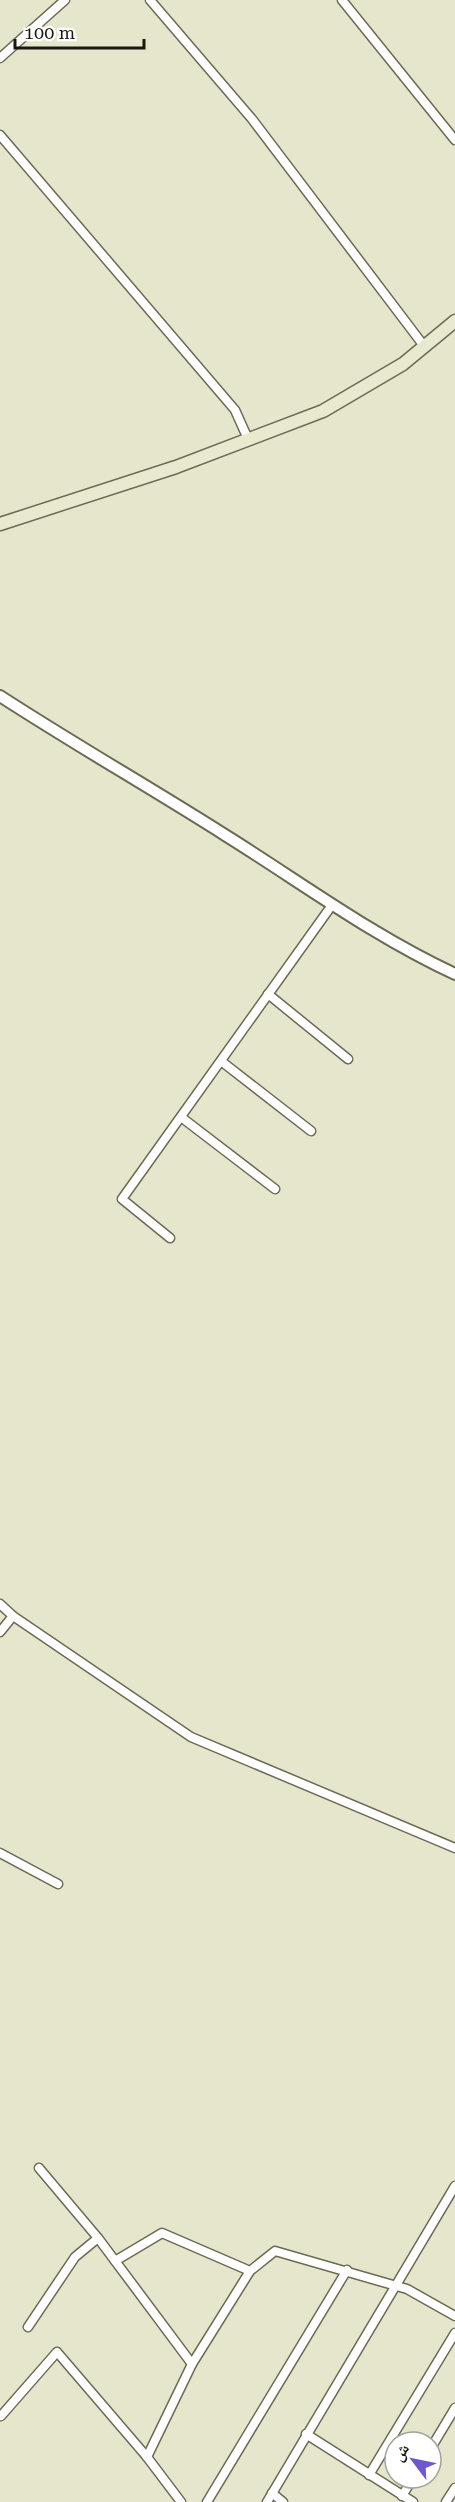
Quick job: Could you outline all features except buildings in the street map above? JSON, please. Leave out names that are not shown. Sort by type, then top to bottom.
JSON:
[{"type":"main road","points":[[0,524],[176,467],[323,411],[403,364],[455,321]]},
{"type":"street","points":[[0,58],[65,0]]},
{"type":"street","points":[[150,0],[252,119],[424,345]]},
{"type":"street","points":[[342,0],[455,140]]},
{"type":"street","points":[[0,135],[235,410],[248,439]]},
{"type":"street","points":[[0,696],[219,831],[408,952],[455,974]]},
{"type":"street","points":[[170,1238],[122,1199],[332,905]]},
{"type":"street","points":[[268,994],[348,1059]]},
{"type":"street","points":[[221,1061],[311,1131]]},
{"type":"street","points":[[181,1117],[275,1189]]},
{"type":"street","points":[[0,1604],[13,1616],[191,1737],[455,1848]]},
{"type":"street","points":[[0,1632],[13,1616]]},
{"type":"street","points":[[0,1854],[58,1884]]},
{"type":"street","points":[[39,2168],[116,2261],[192,2364]]},
{"type":"street","points":[[267,2502],[394,2285],[455,2186]]},
{"type":"street","points":[[116,2261],[162,2233],[250,2271]]},
{"type":"street","points":[[28,2327],[75,2257],[98,2238]]},
{"type":"street","points":[[147,2457],[192,2364],[250,2271],[275,2251],[407,2289],[455,2316]]},
{"type":"street","points":[[207,2502],[347,2270]]},
{"type":"street","points":[[369,2475],[455,2333]]},
{"type":"street","points":[[1,2416],[57,2352],[147,2457],[181,2502]]},
{"type":"street","points":[[442,2430],[455,2408]]},
{"type":"street","points":[[306,2433],[413,2502]]},
{"type":"street","points":[[446,2502],[455,2488]]},
{"type":"street","points":[[402,2496],[406,2490]]},
{"type":"street","points":[[272,2493],[283,2502]]}]
